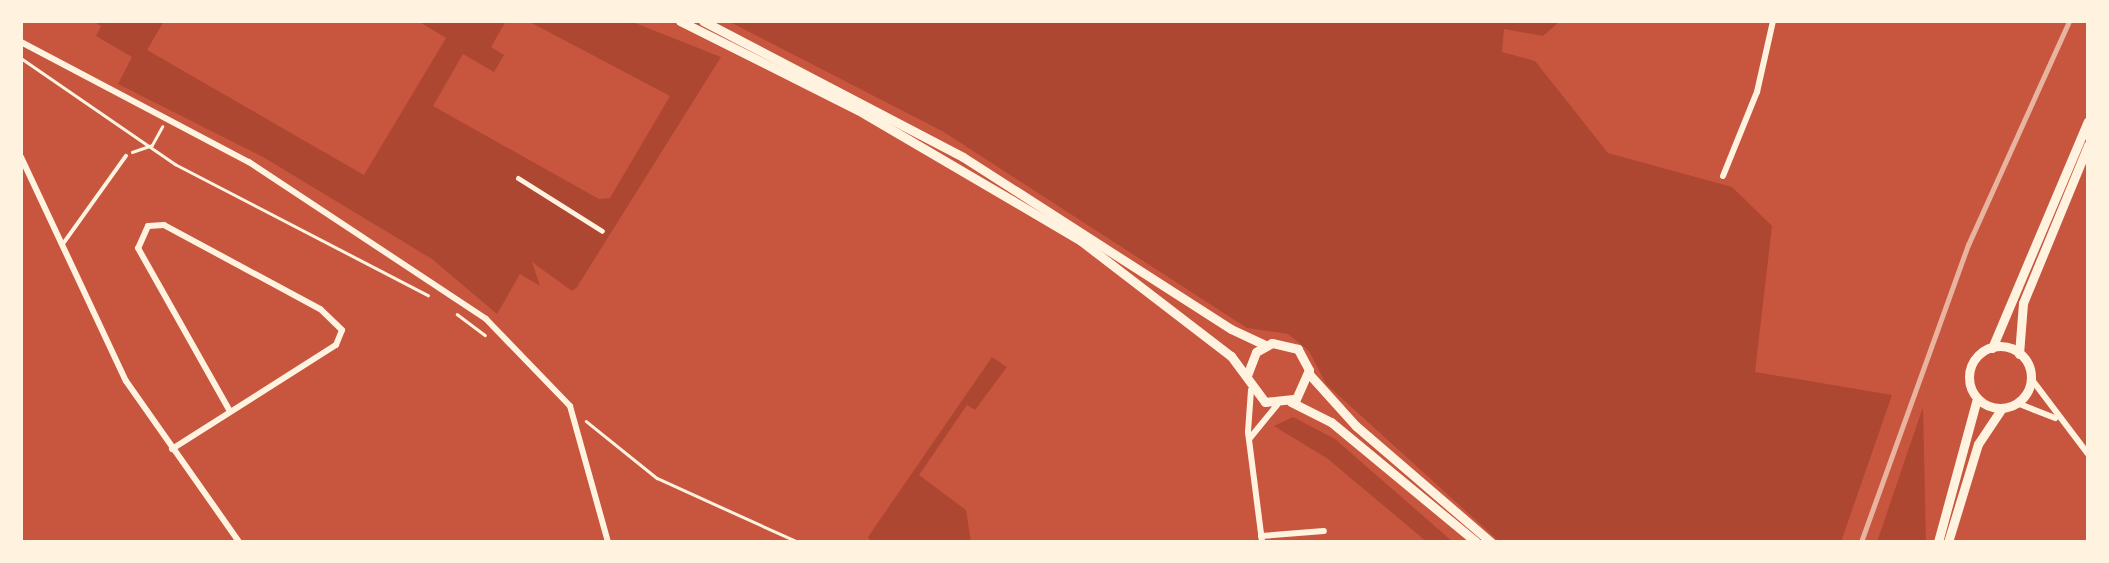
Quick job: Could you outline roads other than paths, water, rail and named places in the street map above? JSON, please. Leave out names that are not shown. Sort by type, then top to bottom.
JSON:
[{"type":"main road","points":[[680,21],[870,116],[1081,241],[1168,304],[1247,375]]},
{"type":"main road","points":[[703,21],[963,157],[1231,329],[1266,345],[1298,349],[1309,374],[1356,426],[1491,542]]},
{"type":"main road","points":[[1938,542],[1977,398],[1970,369],[1992,348],[2088,121]]},
{"type":"main road","points":[[1948,542],[1978,444],[2002,408],[2017,403],[2031,377],[2020,354],[2023,303],[2088,145]]},
{"type":"main road","points":[[1266,345],[1252,357],[1247,375],[1251,390],[1278,405],[1291,402],[1304,391],[1309,374]]},
{"type":"main road","points":[[1992,348],[2020,354]]},
{"type":"main road","points":[[1977,398],[2002,408]]},
{"type":"main road","points":[[1291,402],[1331,422],[1476,542]]},
{"type":"street","points":[[1723,176],[1756,92],[1773,21]]},
{"type":"street","points":[[21,42],[249,162],[434,279],[508,337],[570,406],[608,542]]},
{"type":"street","points":[[21,157],[126,381],[239,542]]},
{"type":"street","points":[[518,178],[602,232]]},
{"type":"street","points":[[172,449],[336,345],[340,325],[164,225],[148,226],[138,248],[230,411]]},
{"type":"street","points":[[2031,377],[2057,419],[2088,454]]},
{"type":"street","points":[[1251,390],[1249,440],[1262,539],[1324,531]]},
{"type":"street","points":[[2017,403],[2057,419]]},
{"type":"street","points":[[1249,440],[1278,405]]},
{"type":"lane","points":[[61,245],[126,156]]},
{"type":"railway","points":[[1861,542],[1968,245],[2069,21]]}]
